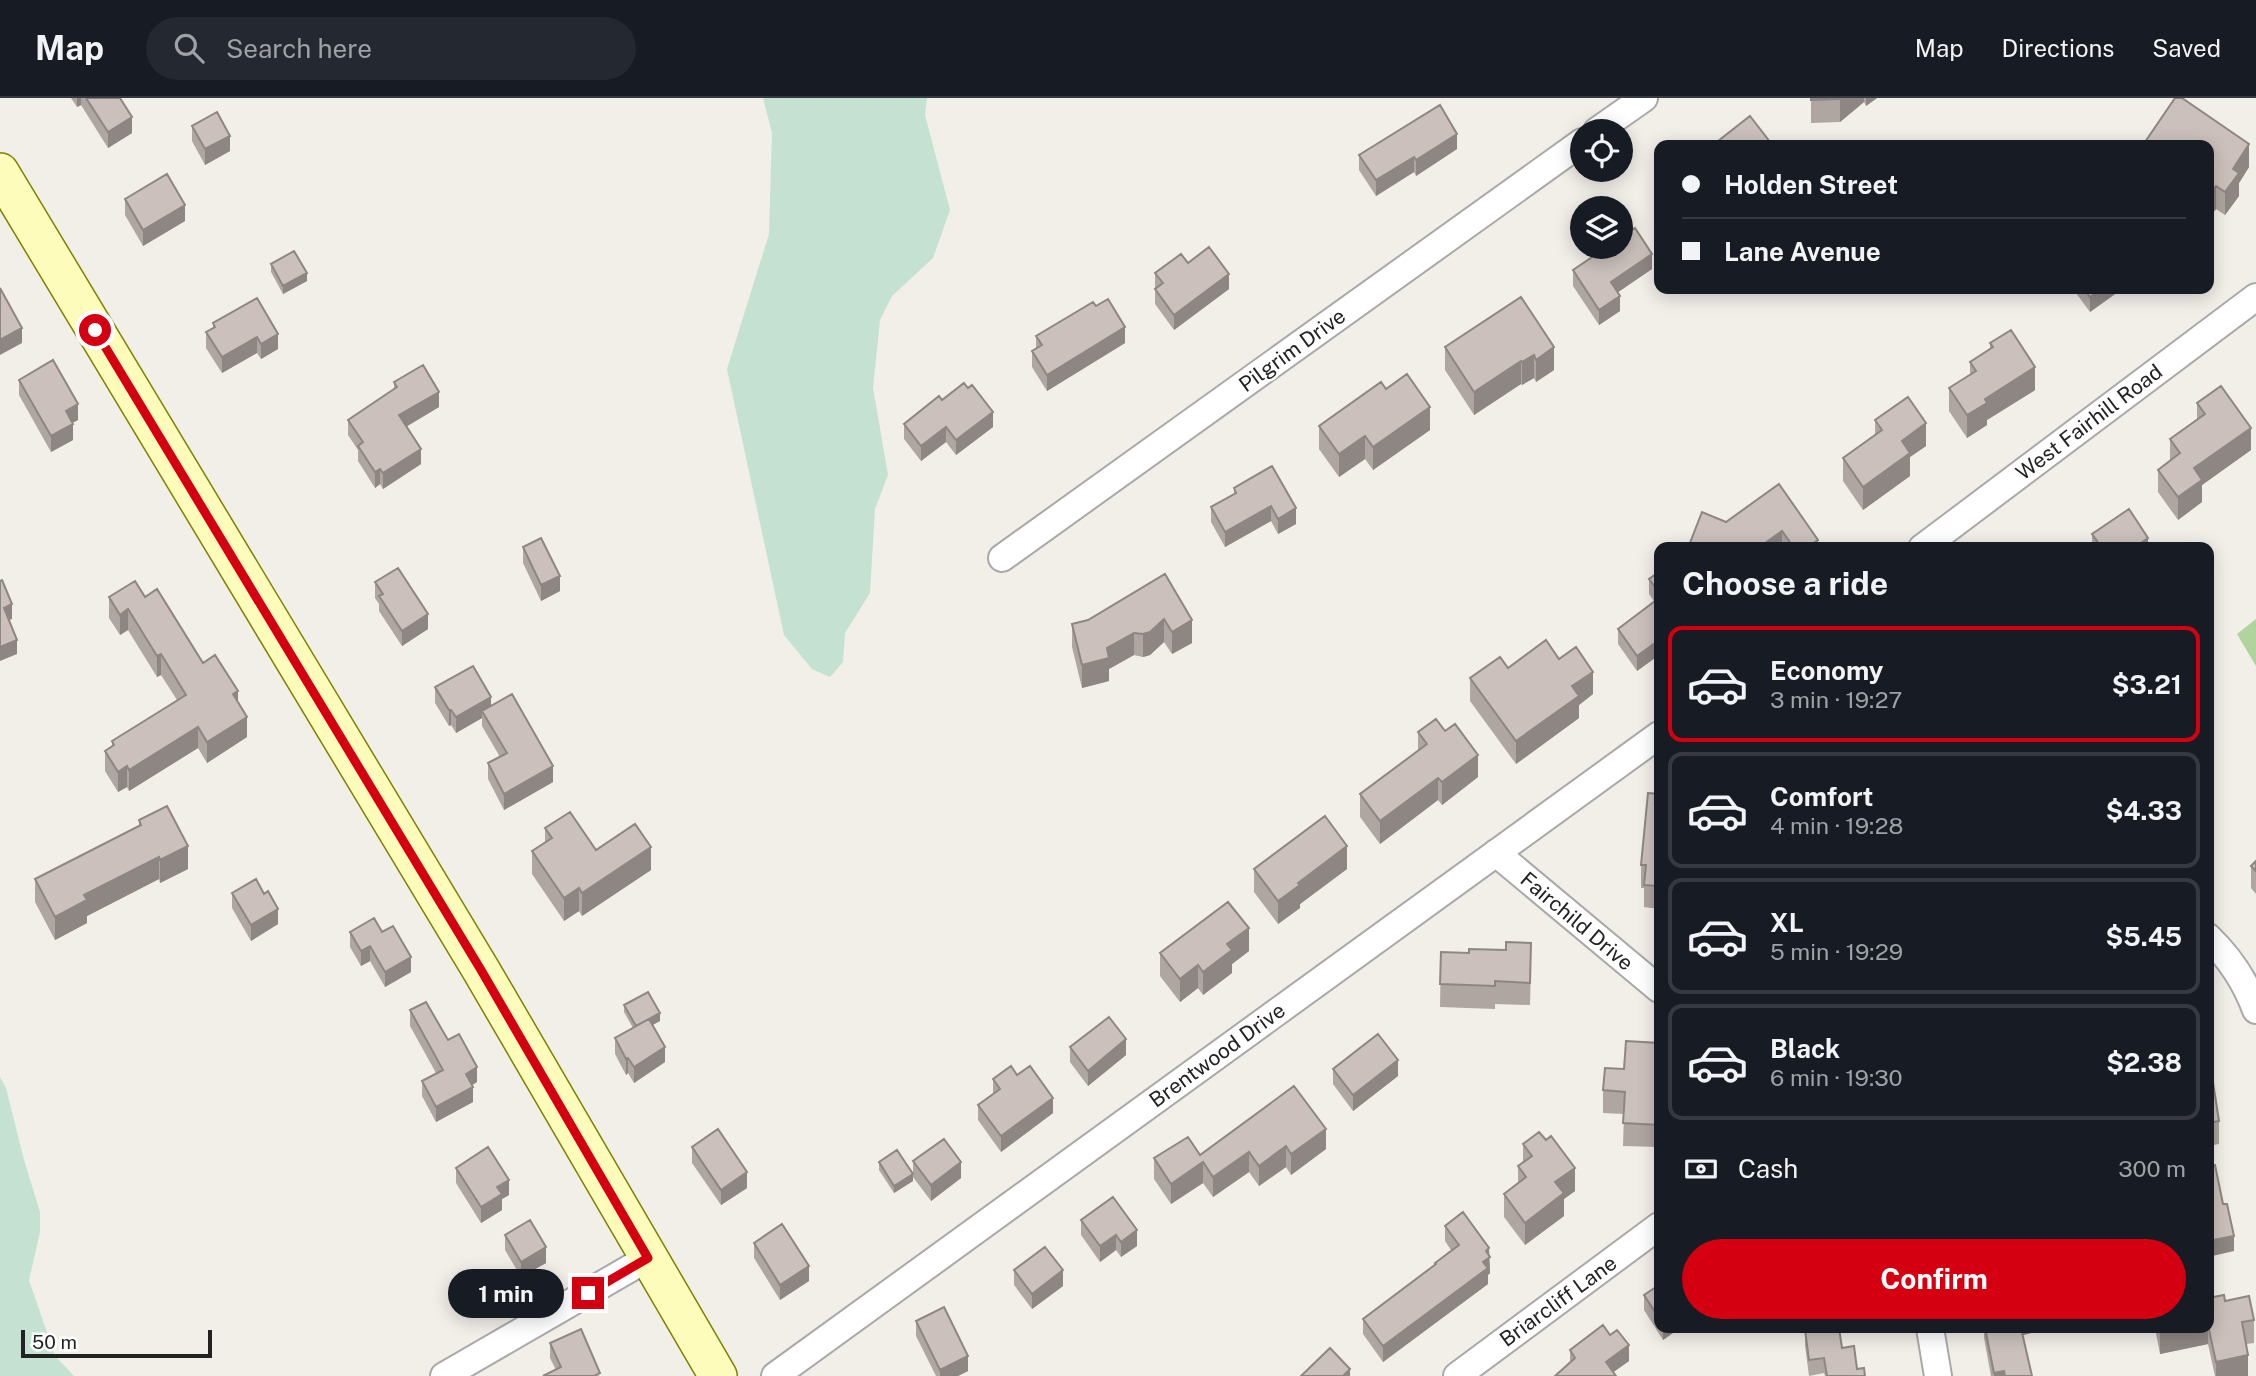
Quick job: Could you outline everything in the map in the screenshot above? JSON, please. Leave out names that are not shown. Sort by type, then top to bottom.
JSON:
[{"type":"main road","points":[[0,172],[474,958],[718,1376]]},
{"type":"street","points":[[1614,119],[1644,98]]},
{"type":"street","name":"Pilgrim Drive","points":[[1002,558],[1570,151]]},
{"type":"street","name":"West Fairhill Road","points":[[1930,542],[2256,297]]},
{"type":"street","name":"Brentwood Drive","points":[[775,1376],[1654,738]]},
{"type":"street","name":"Fairchild Drive","points":[[1496,853],[1654,985]]},
{"type":"street","points":[[2214,944],[2230,961],[2256,1010]]},
{"type":"street","name":"Briarcliff Lane","points":[[1457,1376],[1654,1230]]},
{"type":"street","points":[[444,1376],[648,1258]]},
{"type":"street","points":[[1931,1333],[1938,1376]]},
{"type":"green space","points":[[763,98],[927,98],[925,115],[950,210],[933,258],[892,296],[880,320],[873,388],[888,475],[875,509],[870,593],[845,633],[843,662],[830,677],[812,669],[784,635],[727,369],[769,234],[772,133]]},
{"type":"green space","points":[[2256,619],[2256,666],[2237,634]]},
{"type":"green space","points":[[0,1077],[6,1088],[40,1212],[40,1232],[29,1280],[55,1356],[74,1376],[0,1376]]},
{"type":"building","points":[[86,98],[120,98],[132,117],[108,132]]},
{"type":"building","points":[[1811,98],[1841,98],[1811,100]]},
{"type":"building","points":[[2175,98],[2182,98],[2249,144],[2233,169],[2239,173],[2225,192],[2216,186],[2214,188],[2214,140],[2146,140]]},
{"type":"building","points":[[1440,105],[1457,134],[1416,160],[1414,157],[1376,180],[1359,155]]},
{"type":"building","points":[[217,112],[230,136],[205,149],[192,126]]},
{"type":"building","points":[[1750,116],[1768,140],[1719,140]]},
{"type":"building","points":[[167,174],[185,205],[143,230],[125,199]]},
{"type":"building","points":[[1635,228],[1652,254],[1611,282],[1620,296],[1599,310],[1573,270],[1589,259],[1633,259]]},
{"type":"building","points":[[1209,247],[1229,274],[1174,315],[1155,289],[1163,283],[1155,273],[1181,254],[1188,263]]},
{"type":"building","points":[[294,251],[307,273],[283,286],[271,264]]},
{"type":"building","points":[[0,288],[22,328],[0,340]]},
{"type":"building","points":[[1521,297],[1554,347],[1536,360],[1534,355],[1521,361],[1474,392],[1445,347]]},
{"type":"building","points":[[257,298],[278,334],[261,344],[257,337],[222,357],[206,332],[215,327],[213,323]]},
{"type":"building","points":[[1108,299],[1125,327],[1047,375],[1032,351],[1042,345],[1036,336],[1093,302],[1096,306]]},
{"type":"building","points":[[2011,330],[2035,367],[1985,399],[1987,403],[1967,415],[1949,388],[1976,371],[1970,362],[1993,347],[1990,343]]},
{"type":"building","points":[[53,360],[78,404],[66,411],[73,424],[51,436],[19,380]]},
{"type":"building","points":[[423,365],[439,392],[399,415],[421,449],[383,473],[380,469],[375,472],[358,446],[363,442],[348,420],[397,387],[394,382]]},
{"type":"building","points":[[1407,374],[1430,407],[1373,447],[1365,436],[1339,454],[1319,426],[1381,382],[1386,389]]},
{"type":"building","points":[[964,383],[968,388],[972,385],[993,412],[956,440],[946,427],[921,446],[904,424],[939,396],[942,400]]},
{"type":"building","points":[[2221,386],[2251,428],[2194,468],[2202,480],[2178,497],[2158,470],[2180,453],[2170,439],[2205,414],[2197,403]]},
{"type":"building","points":[[1908,397],[1926,423],[1902,441],[1910,453],[1863,487],[1843,458],[1882,430],[1875,420]]},
{"type":"building","points":[[1272,466],[1296,508],[1278,519],[1271,506],[1225,532],[1211,507],[1236,493],[1234,488]]},
{"type":"building","points":[[1779,484],[1818,540],[1790,542],[1782,531],[1766,542],[1690,542],[1702,512],[1726,522]]},
{"type":"building","points":[[2129,509],[2148,538],[2142,542],[2098,542],[2092,534]]},
{"type":"building","points":[[541,538],[560,576],[541,585],[523,547]]},
{"type":"building","points":[[398,568],[428,614],[402,631],[379,596],[383,594],[375,582]]},
{"type":"building","points":[[1165,574],[1192,620],[1172,632],[1164,619],[1150,632],[1134,633],[1107,648],[1109,658],[1082,665],[1072,624],[1088,620]]},
{"type":"building","points":[[2,580],[12,604],[4,608],[17,640],[0,647],[0,581]]},
{"type":"building","points":[[135,581],[145,597],[157,589],[203,663],[215,655],[238,691],[233,694],[247,717],[207,742],[198,727],[129,770],[127,766],[118,772],[105,751],[114,745],[112,741],[186,695],[161,654],[157,656],[128,609],[120,615],[109,597]]},
{"type":"building","points":[[1654,602],[1654,644],[1637,656],[1618,629]]},
{"type":"building","points":[[1546,640],[1559,659],[1576,647],[1593,672],[1572,686],[1579,696],[1516,741],[1470,678],[1500,657],[1508,668]]},
{"type":"building","points":[[473,666],[491,697],[456,717],[435,687]]},
{"type":"building","points":[[512,694],[553,766],[504,794],[488,763],[507,753],[482,711]]},
{"type":"building","points":[[1436,719],[1445,731],[1455,724],[1478,755],[1442,782],[1438,778],[1380,821],[1360,794],[1427,744],[1418,732]]},
{"type":"building","points":[[1648,793],[1654,794],[1654,886],[1644,885],[1646,865],[1641,865]]},
{"type":"building","points":[[167,806],[188,846],[160,860],[159,857],[84,895],[87,900],[55,917],[35,879],[141,825],[139,820]]},
{"type":"building","points":[[570,812],[596,850],[635,824],[651,847],[582,893],[579,888],[564,898],[532,851],[552,838],[545,828]]},
{"type":"building","points":[[1325,816],[1347,846],[1278,901],[1254,869]]},
{"type":"building","points":[[256,879],[264,894],[268,891],[278,909],[251,925],[232,893]]},
{"type":"building","points":[[1228,902],[1249,928],[1227,944],[1232,950],[1203,972],[1198,965],[1180,979],[1160,953]]},
{"type":"building","points":[[374,918],[382,932],[393,926],[411,957],[385,972],[370,946],[361,951],[350,932]]},
{"type":"building","points":[[1506,942],[1531,943],[1530,983],[1495,981],[1495,986],[1440,984],[1441,952],[1469,953],[1469,949],[1506,950]]},
{"type":"building","points":[[648,992],[660,1013],[636,1026],[624,1005]]},
{"type":"building","points":[[426,1002],[448,1040],[459,1034],[477,1067],[466,1074],[473,1087],[436,1107],[422,1081],[443,1070],[410,1010]]},
{"type":"building","points":[[1109,1017],[1126,1039],[1088,1071],[1070,1047]]},
{"type":"building","points":[[649,1019],[665,1047],[634,1067],[628,1058],[626,1059],[615,1038]]},
{"type":"building","points":[[1378,1034],[1398,1060],[1353,1095],[1333,1069]]},
{"type":"building","points":[[1626,1041],[1654,1043],[1654,1125],[1623,1123],[1625,1092],[1603,1090],[1605,1068],[1624,1069]]},
{"type":"building","points":[[1011,1066],[1017,1075],[1030,1066],[1053,1098],[1001,1136],[978,1105],[1000,1089],[993,1079]]},
{"type":"building","points":[[1294,1086],[1326,1129],[1291,1154],[1286,1146],[1259,1166],[1249,1152],[1213,1177],[1203,1162],[1171,1184],[1154,1158],[1188,1137],[1200,1155]]},
{"type":"building","points":[[2214,1089],[2219,1121],[2214,1122]]},
{"type":"building","points":[[718,1129],[747,1172],[721,1190],[692,1147]]},
{"type":"building","points":[[1539,1132],[1546,1140],[1551,1136],[1575,1168],[1555,1182],[1564,1193],[1525,1223],[1504,1194],[1526,1177],[1518,1166],[1532,1156],[1523,1144]]},
{"type":"building","points":[[944,1139],[961,1162],[931,1185],[913,1161]]},
{"type":"building","points":[[488,1147],[509,1180],[497,1187],[502,1194],[481,1207],[456,1168]]},
{"type":"building","points":[[897,1150],[913,1174],[894,1186],[879,1162]]},
{"type":"building","points":[[2214,1165],[2234,1236],[2214,1240]]},
{"type":"building","points":[[1113,1197],[1137,1230],[1121,1242],[1116,1235],[1100,1246],[1081,1220]]},
{"type":"building","points":[[1463,1212],[1489,1248],[1486,1251],[1490,1257],[1483,1262],[1488,1268],[1383,1346],[1363,1319],[1459,1245],[1445,1226]]},
{"type":"building","points":[[530,1220],[546,1247],[521,1262],[505,1235]]},
{"type":"building","points":[[782,1224],[809,1266],[780,1285],[754,1243]]},
{"type":"building","points":[[1045,1247],[1063,1270],[1032,1294],[1014,1270]]},
{"type":"building","points":[[1654,1288],[1654,1310],[1644,1295]]},
{"type":"building","points":[[2224,1295],[2225,1301],[2249,1296],[2254,1320],[2242,1322],[2248,1355],[2216,1362],[2210,1333],[2214,1333],[2214,1297]]},
{"type":"building","points":[[944,1307],[968,1356],[940,1370],[916,1321]]},
{"type":"building","points":[[1603,1325],[1610,1335],[1617,1330],[1629,1345],[1606,1362],[1616,1376],[1555,1376],[1575,1358],[1570,1350]]},
{"type":"building","points":[[581,1329],[600,1373],[594,1376],[543,1376],[561,1367],[550,1343]]},
{"type":"building","points":[[1805,1333],[1840,1333],[1842,1348],[1854,1346],[1857,1369],[1864,1368],[1865,1376],[1827,1376],[1824,1358],[1809,1360]]},
{"type":"building","points":[[1986,1333],[2022,1333],[2032,1376],[2005,1376],[2004,1371],[1994,1373]]},
{"type":"building","points":[[1330,1348],[1350,1369],[1343,1376],[1301,1376]]},
{"type":"route","points":[[95,330],[197,495],[481,970],[648,1258],[588,1293]]}]
